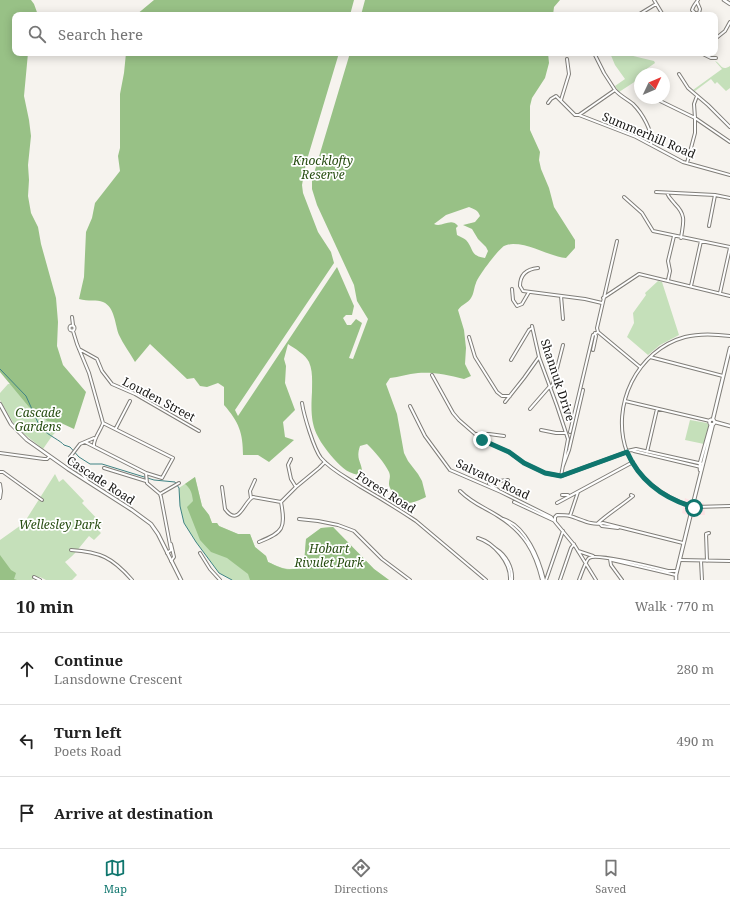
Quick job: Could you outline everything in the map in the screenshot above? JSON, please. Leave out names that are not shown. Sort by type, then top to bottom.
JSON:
[{"type":"street","points":[[654,0],[661,12]]},
{"type":"street","points":[[724,0],[730,4]]},
{"type":"street","points":[[697,1],[700,10],[699,12]]},
{"type":"street","points":[[694,12],[692,10],[697,1]]},
{"type":"street","points":[[643,12],[656,4]]},
{"type":"street","points":[[718,37],[725,31],[730,22]]},
{"type":"street","points":[[595,56],[602,70],[615,90],[635,106],[643,117],[651,137],[651,144]]},
{"type":"street","points":[[706,56],[714,60]]},
{"type":"street","points":[[548,103],[551,98],[556,96],[561,100],[569,74],[567,58]]},
{"type":"street","points":[[679,74],[688,88],[712,108],[730,127]]},
{"type":"street","points":[[579,115],[615,90]]},
{"type":"street","points":[[687,163],[694,138],[694,104],[697,96]]},
{"type":"street","name":"Summerhill Road","points":[[561,100],[577,116],[579,115],[636,137],[687,163],[730,175]]},
{"type":"street","points":[[666,104],[695,118],[730,142]]},
{"type":"street","points":[[656,192],[715,195],[730,198]]},
{"type":"street","points":[[667,192],[668,197],[682,212],[684,220],[681,238]]},
{"type":"street","points":[[709,226],[715,195]]},
{"type":"street","points":[[624,197],[642,213],[653,232],[730,247],[720,294]]},
{"type":"street","points":[[668,280],[670,269],[668,261],[674,236]]},
{"type":"street","points":[[593,350],[603,298],[617,241]]},
{"type":"street","points":[[691,286],[701,241]]},
{"type":"street","points":[[538,268],[527,271],[520,279],[520,288],[523,291],[585,299],[602,303]]},
{"type":"street","points":[[603,298],[639,274],[730,296]]},
{"type":"street","points":[[512,289],[513,300],[517,306],[522,304],[529,292]]},
{"type":"street","points":[[561,296],[563,319]]},
{"type":"street","points":[[72,317],[73,325],[70,328],[73,331],[89,373],[103,423],[93,442],[95,447]]},
{"type":"street","name":"Shannuk Drive","points":[[511,360],[532,327],[539,357],[568,439],[562,467]]},
{"type":"street","points":[[596,332],[640,367]]},
{"type":"street","points":[[570,432],[593,335],[596,332]]},
{"type":"street","points":[[730,336],[710,334],[686,337],[666,345],[650,357],[640,367],[630,385],[625,401],[623,427],[627,451],[632,462],[657,490],[674,500],[692,506],[730,506]]},
{"type":"street","points":[[469,337],[475,357],[499,394],[510,396]]},
{"type":"street","points":[[559,345],[561,349]]},
{"type":"street","points":[[530,409],[552,384],[563,345]]},
{"type":"street","points":[[676,580],[676,573],[730,348]]},
{"type":"street","name":"Louden Street","points":[[79,349],[96,358],[102,371],[112,384],[135,394],[199,431]]},
{"type":"street","points":[[505,402],[539,357]]},
{"type":"street","points":[[650,357],[723,376]]},
{"type":"street","points":[[432,375],[453,413],[475,434],[488,444],[509,452],[545,473],[561,476],[636,449],[701,466]]},
{"type":"street","points":[[561,476],[562,467],[569,450],[583,390]]},
{"type":"street","points":[[116,429],[130,401]]},
{"type":"street","points":[[625,401],[730,426]]},
{"type":"street","name":"Forest Road","points":[[302,403],[306,422],[319,456],[325,462],[373,495],[405,513],[433,534],[486,580]]},
{"type":"street","name":"Cascade Road","points":[[0,404],[9,421],[16,430],[50,457],[132,510],[149,523],[156,530],[181,580]]},
{"type":"street","name":"Salvator Road","points":[[410,406],[425,436],[448,468],[502,492],[551,517],[555,521]]},
{"type":"street","points":[[647,453],[657,409]]},
{"type":"street","points":[[103,423],[173,458],[162,479],[104,468]]},
{"type":"street","points":[[541,430],[566,433]]},
{"type":"street","points":[[475,434],[504,436]]},
{"type":"street","points":[[87,481],[71,462],[70,458],[72,453],[80,444],[97,436]]},
{"type":"street","points":[[85,442],[146,477],[148,485],[160,494],[174,557],[171,561]]},
{"type":"street","points":[[0,453],[44,459],[50,457]]},
{"type":"street","points":[[291,459],[288,465],[291,479],[296,487]]},
{"type":"street","points":[[281,502],[325,462]]},
{"type":"street","points":[[557,503],[632,462]]},
{"type":"street","points":[[0,472],[3,472],[42,500]]},
{"type":"street","points":[[222,487],[225,509],[236,515],[241,513],[251,498],[250,491],[255,480]]},
{"type":"street","points":[[502,492],[489,484],[489,482],[508,480]]},
{"type":"street","points":[[160,494],[178,483]]},
{"type":"street","points":[[0,484],[0,498]]},
{"type":"street","points":[[460,491],[473,503],[502,519],[506,519],[514,525],[528,540],[539,560],[544,580]]},
{"type":"street","points":[[570,516],[579,491]]},
{"type":"street","points":[[562,495],[572,494]]},
{"type":"street","points":[[599,524],[610,512],[624,504],[633,496],[631,495]]},
{"type":"street","points":[[251,498],[281,502]]},
{"type":"street","points":[[259,542],[275,535],[281,529],[283,518],[281,502]]},
{"type":"street","name":"Salvator Road","points":[[514,502],[555,521]]},
{"type":"street","points":[[596,580],[574,544],[555,521],[555,517],[557,515],[570,516],[582,521],[599,524],[603,523],[683,543]]},
{"type":"street","points":[[299,519],[331,523],[354,531],[382,559],[410,580]]},
{"type":"street","points":[[544,580],[563,531]]},
{"type":"street","points":[[707,561],[706,534],[709,534]]},
{"type":"street","points":[[167,553],[171,550],[170,538]]},
{"type":"street","points":[[478,538],[485,540],[503,557],[508,565],[511,580]]},
{"type":"street","points":[[560,580],[570,548],[574,544]]},
{"type":"street","points":[[71,550],[93,552],[107,557],[132,580]]},
{"type":"street","points":[[577,550],[593,556],[676,573]]},
{"type":"street","points":[[200,553],[210,569],[220,580]]},
{"type":"street","points":[[579,580],[587,560],[593,556]]},
{"type":"street","points":[[610,559],[611,565],[622,580]]},
{"type":"street","points":[[680,560],[730,561]]},
{"type":"street","points":[[701,561],[702,580]]},
{"type":"street","points":[[34,577],[40,580]]},
{"type":"shaded area","points":[[685,498],[696,503],[704,503],[705,515],[698,515],[692,519],[682,513]]},
{"type":"green space","points":[[0,0],[31,0],[37,12],[12,12],[12,56],[28,56],[24,96],[31,136],[28,165],[28,196],[31,213],[38,227],[41,244],[56,298],[58,322],[57,346],[63,365],[86,392],[74,429],[61,423],[47,421],[40,413],[29,407],[0,372]]},
{"type":"green space","points":[[154,0],[354,0],[351,12],[140,12]]},
{"type":"green space","points":[[365,0],[560,0],[554,7],[553,12],[362,12]]},
{"type":"green space","name":"Knocklofty Reserve","points":[[126,56],[338,56],[306,163],[302,185],[303,193],[318,232],[331,252],[334,263],[235,410],[238,416],[337,267],[354,306],[352,315],[346,315],[343,318],[347,325],[351,325],[356,319],[362,323],[349,358],[353,359],[368,319],[357,301],[354,285],[317,205],[312,189],[312,180],[349,56],[548,56],[549,63],[545,78],[532,98],[530,106],[530,130],[540,152],[539,160],[541,169],[549,188],[554,207],[575,240],[575,248],[566,258],[527,246],[511,244],[501,248],[484,269],[475,285],[471,298],[458,310],[464,330],[466,348],[465,364],[471,376],[464,379],[441,374],[418,373],[390,378],[386,384],[397,414],[404,453],[422,481],[426,497],[410,503],[399,499],[390,487],[390,475],[387,468],[367,444],[360,446],[358,455],[362,475],[354,474],[346,470],[334,459],[321,442],[314,428],[312,412],[312,373],[309,362],[303,354],[288,344],[284,359],[286,366],[285,383],[295,410],[283,422],[285,437],[294,440],[269,462],[258,455],[243,455],[241,434],[237,422],[224,405],[224,387],[218,383],[207,387],[200,386],[194,378],[187,379],[150,344],[135,362],[121,338],[112,312],[107,304],[101,301],[79,299],[84,277],[86,232],[92,218],[95,203],[120,171],[118,156],[120,148],[120,94]],"holes":[[[469,207],[474,209],[480,216],[475,222],[463,225],[472,229],[478,239],[486,247],[488,251],[485,258],[477,256],[466,240],[457,235],[456,228],[458,226],[455,223],[449,222],[440,225],[434,224],[446,215]]]},
{"type":"green space","points":[[611,56],[633,56],[654,61],[655,63],[648,68],[634,68],[634,82],[619,92],[615,86],[625,79],[615,65]]},
{"type":"green space","points":[[715,61],[723,68],[730,66],[730,88],[726,91],[717,82],[715,84],[711,79],[695,91],[693,90],[722,69]]},
{"type":"green space","points":[[658,281],[662,282],[679,335],[660,345],[648,355],[627,337],[634,323],[633,313],[646,295],[645,293]]},
{"type":"green space","name":"Cascade Gardens","points":[[8,384],[12,384],[67,420],[52,436],[43,449],[14,424],[0,400],[0,393]]},
{"type":"green space","points":[[690,420],[707,423],[709,425],[704,444],[685,440]]},
{"type":"green space","name":"Wellesley Park","points":[[55,474],[59,482],[63,479],[84,501],[82,503],[102,524],[97,529],[101,533],[94,540],[89,536],[75,553],[65,562],[77,575],[72,580],[46,580],[40,577],[31,580],[0,580],[0,540],[24,523]]},
{"type":"green space","name":"Hobart Rivulet Park","points":[[195,477],[202,506],[209,515],[212,523],[217,523],[219,526],[238,534],[250,534],[255,547],[266,556],[268,562],[286,569],[299,567],[304,564],[306,539],[321,528],[333,527],[374,569],[389,580],[232,580],[219,573],[184,523],[180,506],[179,488]]},
{"type":"green space","name":"Hobart Rivulet Park","points":[[195,477],[202,506],[209,515],[212,523],[217,523],[219,526],[238,534],[250,534],[255,547],[266,556],[268,562],[286,569],[295,569],[299,567],[304,564],[306,539],[321,528],[333,527],[374,569],[389,580],[250,580],[248,574],[227,558],[211,552],[200,540],[187,507],[193,501],[191,491],[185,484]]},
{"type":"green space","points":[[0,555],[11,570],[16,573],[14,579],[17,580],[0,580]]},
{"type":"waterway","points":[[0,369],[26,396],[40,427]]},
{"type":"waterway","points":[[42,429],[64,445],[70,447],[79,457],[90,464],[102,464],[154,480],[175,482],[179,488],[180,506],[184,523],[219,573],[232,580]]},
{"type":"route","points":[[482,440],[488,444],[509,452],[524,463],[545,473],[556,476],[561,476],[627,452],[638,471],[652,486],[669,498],[690,506],[692,509],[694,508]]}]
